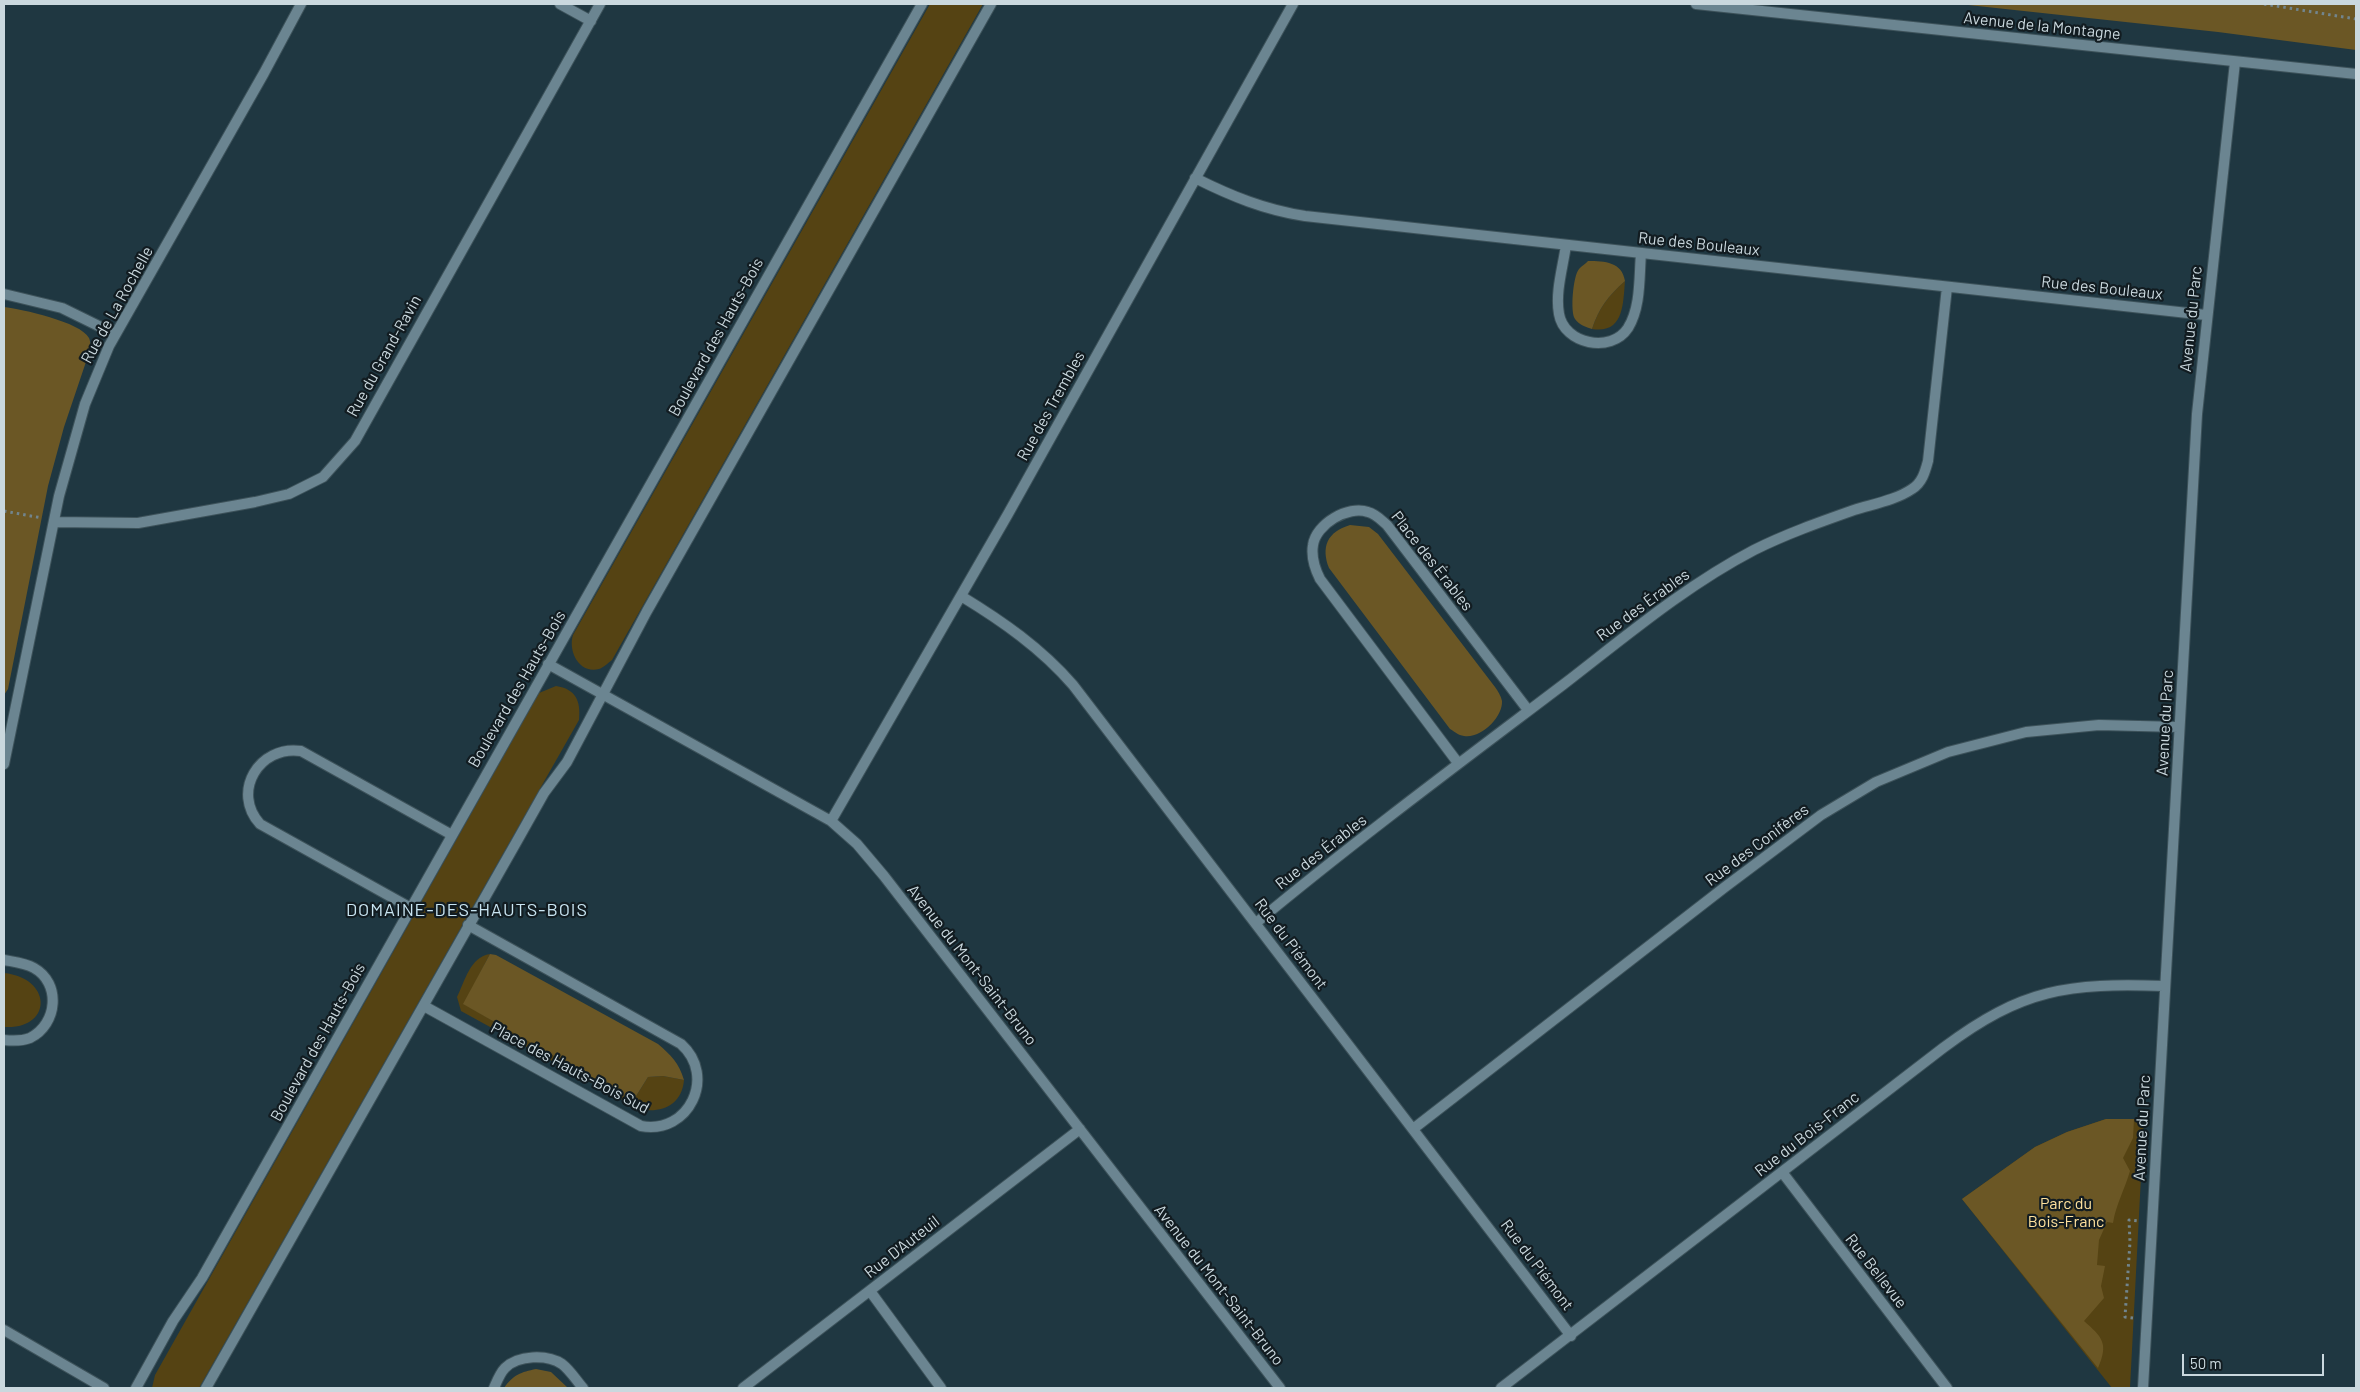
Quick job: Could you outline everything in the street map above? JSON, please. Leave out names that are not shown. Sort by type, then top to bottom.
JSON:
[{"type":"street","name":"Rue de La Rochelle","points":[[4,764],[8,718],[70,454],[85,404],[115,334],[264,73],[301,4]]},
{"type":"street","points":[[560,4],[591,21]]},
{"type":"street","name":"Rue du Grand-Ravin","points":[[54,522],[138,523],[255,502],[299,490],[316,482],[333,468],[355,440],[600,4]]},
{"type":"street","name":"Boulevard des Hauts-Bois","points":[[136,1388],[173,1321],[202,1278],[922,4]]},
{"type":"street","points":[[206,1388],[544,793],[567,762],[647,611],[991,4]]},
{"type":"street","name":"Rue des Trembles","points":[[831,821],[961,596],[1294,4]]},
{"type":"street","name":"Avenue de la Montagne","points":[[1696,4],[2356,74]]},
{"type":"street","name":"Avenue du Parc","points":[[2143,1388],[2197,414],[2206,315],[2235,62]]},
{"type":"street","name":"Rue des Bouleaux","points":[[1195,178],[1242,200],[1291,214],[2206,315]]},
{"type":"street","points":[[1566,245],[1558,298],[1560,318],[1568,331],[1576,338],[1594,343],[1605,342],[1619,337],[1632,320],[1637,302],[1641,253]]},
{"type":"street","name":"Rue des Érables","points":[[1256,923],[1458,763],[1665,606],[1736,560],[1811,525],[1901,495],[1916,486],[1924,476],[1928,461],[1947,287]]},
{"type":"street","points":[[4,294],[62,308],[115,334]]},
{"type":"street","name":"Place des Érables","points":[[1458,763],[1320,580],[1312,559],[1313,544],[1320,531],[1333,519],[1343,514],[1360,510],[1376,515],[1387,525],[1528,710]]},
{"type":"street","name":"Rue du Piémont","points":[[961,596],[1011,628],[1056,666],[1105,724],[1571,1336]]},
{"type":"street","name":"Avenue du Mont-Saint-Bruno","points":[[548,664],[831,821],[857,844],[884,876],[1280,1388]]},
{"type":"street","name":"Rue des Conifères","points":[[1413,1129],[1741,875],[1821,816],[1876,782],[1948,752],[2026,732],[2099,724],[2179,727]]},
{"type":"street","points":[[411,908],[260,824],[250,810],[248,803],[249,785],[255,772],[262,764],[276,754],[285,751],[301,751],[452,835]]},
{"type":"street","name":"Place des Hauts-Bois Sud","points":[[424,1006],[641,1126],[649,1128],[666,1125],[686,1113],[693,1100],[697,1074],[693,1060],[681,1044],[468,925]]},
{"type":"street","points":[[4,960],[28,966],[40,974],[50,986],[53,1004],[49,1019],[34,1036],[22,1040],[4,1040]]},
{"type":"street","name":"Rue du Bois-Franc","points":[[1501,1388],[1956,1038],[1996,1012],[2036,996],[2062,989],[2113,984],[2164,986]]},
{"type":"street","name":"Rue D'Auteuil","points":[[743,1388],[1080,1129]]},
{"type":"street","name":"Rue Bellevue","points":[[1782,1172],[1947,1388]]},
{"type":"street","points":[[870,1291],[941,1388]]},
{"type":"street","points":[[4,1330],[104,1388]]},
{"type":"street","points":[[494,1388],[501,1373],[508,1366],[520,1360],[536,1357],[561,1363],[583,1388]]},
{"type":"path","points":[[2264,4],[2356,19]]},
{"type":"path","points":[[4,512],[42,518]]},
{"type":"path","points":[[2147,1319],[2125,1317],[2130,1242],[2128,1225],[2129,1220],[2152,1223]]},
{"type":"green space","points":[[930,4],[983,4],[612,660],[599,669],[585,668],[576,660],[573,654],[573,635]]},
{"type":"green space","points":[[1959,4],[2356,4],[2356,50],[2218,32]]},
{"type":"green space","points":[[1588,261],[1601,261],[1616,266],[1625,281],[1605,303],[1592,329],[1583,326],[1575,319],[1572,302],[1577,273]]},
{"type":"green space","points":[[1625,281],[1624,299],[1620,316],[1616,322],[1610,327],[1592,329],[1605,303]]},
{"type":"green space","points":[[4,307],[50,317],[75,327],[84,332],[89,338],[90,350],[64,427],[48,486],[8,689],[4,695]]},
{"type":"green space","points":[[1350,525],[1369,527],[1378,534],[1497,690],[1502,701],[1501,707],[1499,714],[1490,726],[1471,736],[1458,734],[1450,729],[1329,568],[1326,553],[1328,541],[1336,532]]},
{"type":"green space","points":[[556,686],[568,690],[576,697],[579,707],[579,720],[199,1388],[152,1388],[155,1375],[539,693]]},
{"type":"green space","points":[[490,954],[464,1004],[633,1101],[648,1077],[663,1076],[684,1080],[679,1096],[669,1106],[662,1109],[639,1109],[461,1011],[457,997],[469,971],[478,960]]},
{"type":"green space","points":[[490,954],[496,955],[658,1044],[674,1060],[684,1080],[663,1076],[648,1077],[633,1101],[463,1004]]},
{"type":"green space","points":[[4,973],[20,977],[32,984],[38,993],[41,1003],[38,1013],[32,1021],[20,1026],[4,1027]]},
{"type":"green space","name":"Parc du Bois-Franc","points":[[2106,1119],[2144,1119],[2130,1388],[2112,1388],[1962,1199],[2035,1147],[2067,1132]]},
{"type":"green space","name":"Parc du Bois-Franc","points":[[2106,1119],[2134,1119],[2133,1138],[2123,1158],[2130,1171],[2113,1223],[2107,1222],[2099,1240],[2097,1265],[2105,1266],[2101,1286],[2104,1298],[2084,1321],[2102,1341],[2103,1352],[2098,1368],[1962,1199],[2035,1147],[2067,1132]]},
{"type":"green space","points":[[536,1369],[551,1372],[568,1388],[504,1388],[518,1375]]},
{"type":"district","name":"DOMAINE-DES-HAUTS-BOIS","points":[[467,910]]}]
